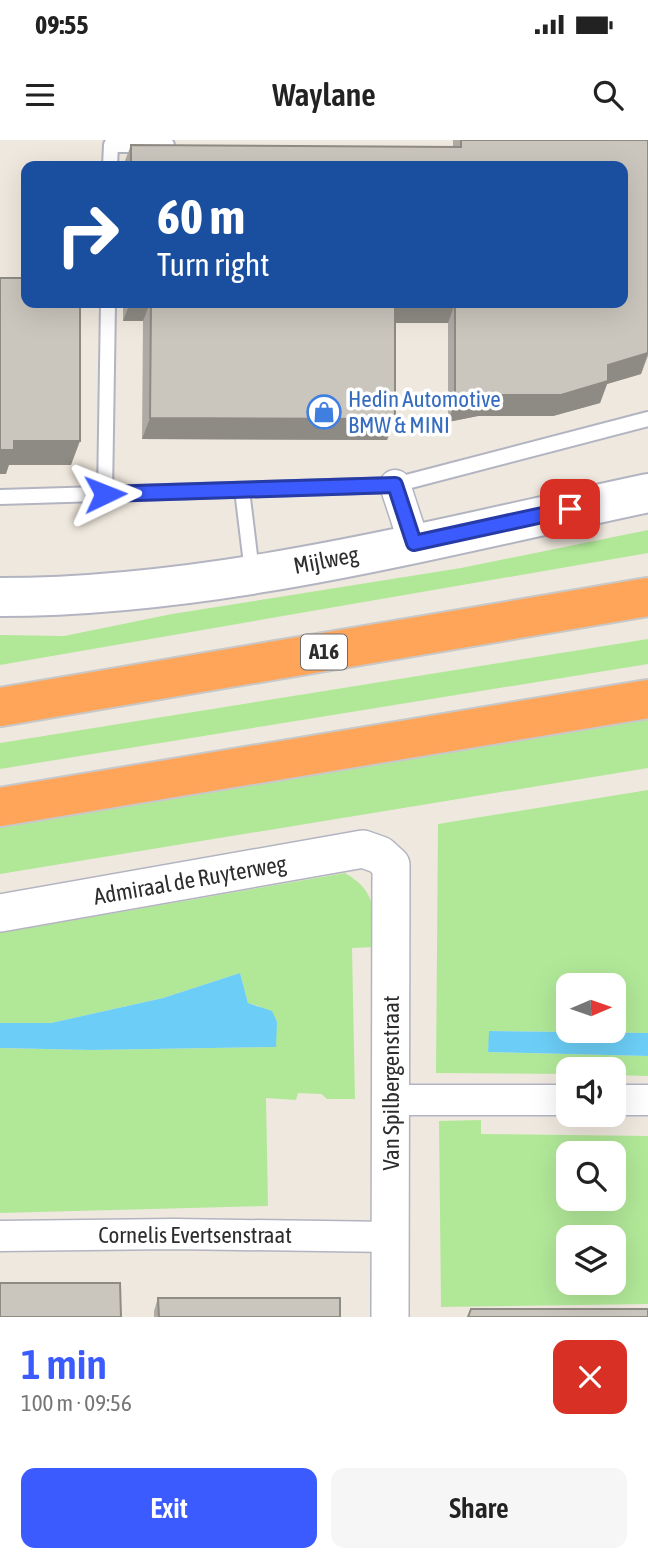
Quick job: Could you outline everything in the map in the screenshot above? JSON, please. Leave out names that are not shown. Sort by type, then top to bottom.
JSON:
[{"type":"highway","name":"A16","points":[[0,707],[648,597]]},
{"type":"highway","points":[[0,807],[648,699]]},
{"type":"main road","name":"Mijlweg","points":[[0,597],[77,597],[252,574],[648,493]]},
{"type":"street","points":[[395,485],[414,543]]},
{"type":"street","name":"Admiraal de Ruyterweg","points":[[0,913],[363,849],[380,855]]},
{"type":"street","name":"Van Spilbergenstraat","points":[[380,855],[391,865],[390,1317]]},
{"type":"street","points":[[391,1100],[556,1100]]},
{"type":"street","points":[[626,1100],[648,1100]]},
{"type":"street","name":"Cornelis Evertsenstraat","points":[[0,1236],[174,1234],[391,1237]]},
{"type":"lane","points":[[110,161],[111,145],[167,145]]},
{"type":"lane","points":[[105,494],[108,308]]},
{"type":"lane","points":[[0,497],[395,485],[648,419]]},
{"type":"lane","points":[[242,490],[252,574]]},
{"type":"green space","points":[[648,530],[648,553],[0,665],[0,635],[64,636],[172,614],[461,568]]},
{"type":"green space","points":[[648,639],[648,664],[0,769],[0,743]]},
{"type":"green space","points":[[648,710],[648,768],[0,874],[0,823]]},
{"type":"green space","points":[[648,790],[648,1033],[626,1033],[626,973],[556,973],[556,1032],[490,1031],[488,1052],[648,1056],[648,1076],[626,1075],[626,1057],[556,1057],[556,1074],[436,1073],[438,824]]},
{"type":"green space","points":[[345,873],[356,880],[369,896],[374,923],[374,947],[352,948],[355,1099],[327,1099],[321,1094],[298,1093],[296,1100],[266,1098],[268,1206],[0,1213],[0,1048],[91,1050],[276,1047],[259,1006],[248,1003],[240,973],[163,998],[51,1023],[0,1023],[0,933]]},
{"type":"green space","points":[[481,1120],[481,1134],[648,1136],[648,1304],[441,1307],[439,1121]]},
{"type":"water","points":[[240,973],[248,1003],[272,1011],[277,1022],[276,1047],[91,1050],[0,1048],[0,1023],[51,1023],[163,998]]},
{"type":"water","points":[[489,1031],[556,1032],[556,1043],[626,1043],[626,1033],[648,1033],[648,1056],[488,1052]]},
{"type":"building","points":[[461,140],[648,140],[648,353],[608,365],[608,381],[561,395],[486,395],[455,401],[455,308],[628,308],[628,161],[131,161],[131,145],[461,147]]},
{"type":"building","points":[[0,278],[21,278],[21,308],[80,308],[80,441],[14,441],[14,450],[0,450]]},
{"type":"building","points":[[151,308],[395,308],[395,419],[150,418]]},
{"type":"building","points":[[0,1283],[120,1283],[121,1317],[0,1317]]},
{"type":"building","points":[[158,1298],[340,1298],[340,1317],[159,1317]]},
{"type":"building","points":[[471,1309],[648,1309],[648,1317],[468,1317]]},
{"type":"place","name":"Hedin Automotive BMW & MINI","points":[[324,412]]},
{"type":"route","points":[[105,494],[395,485],[414,543],[570,509]]}]
